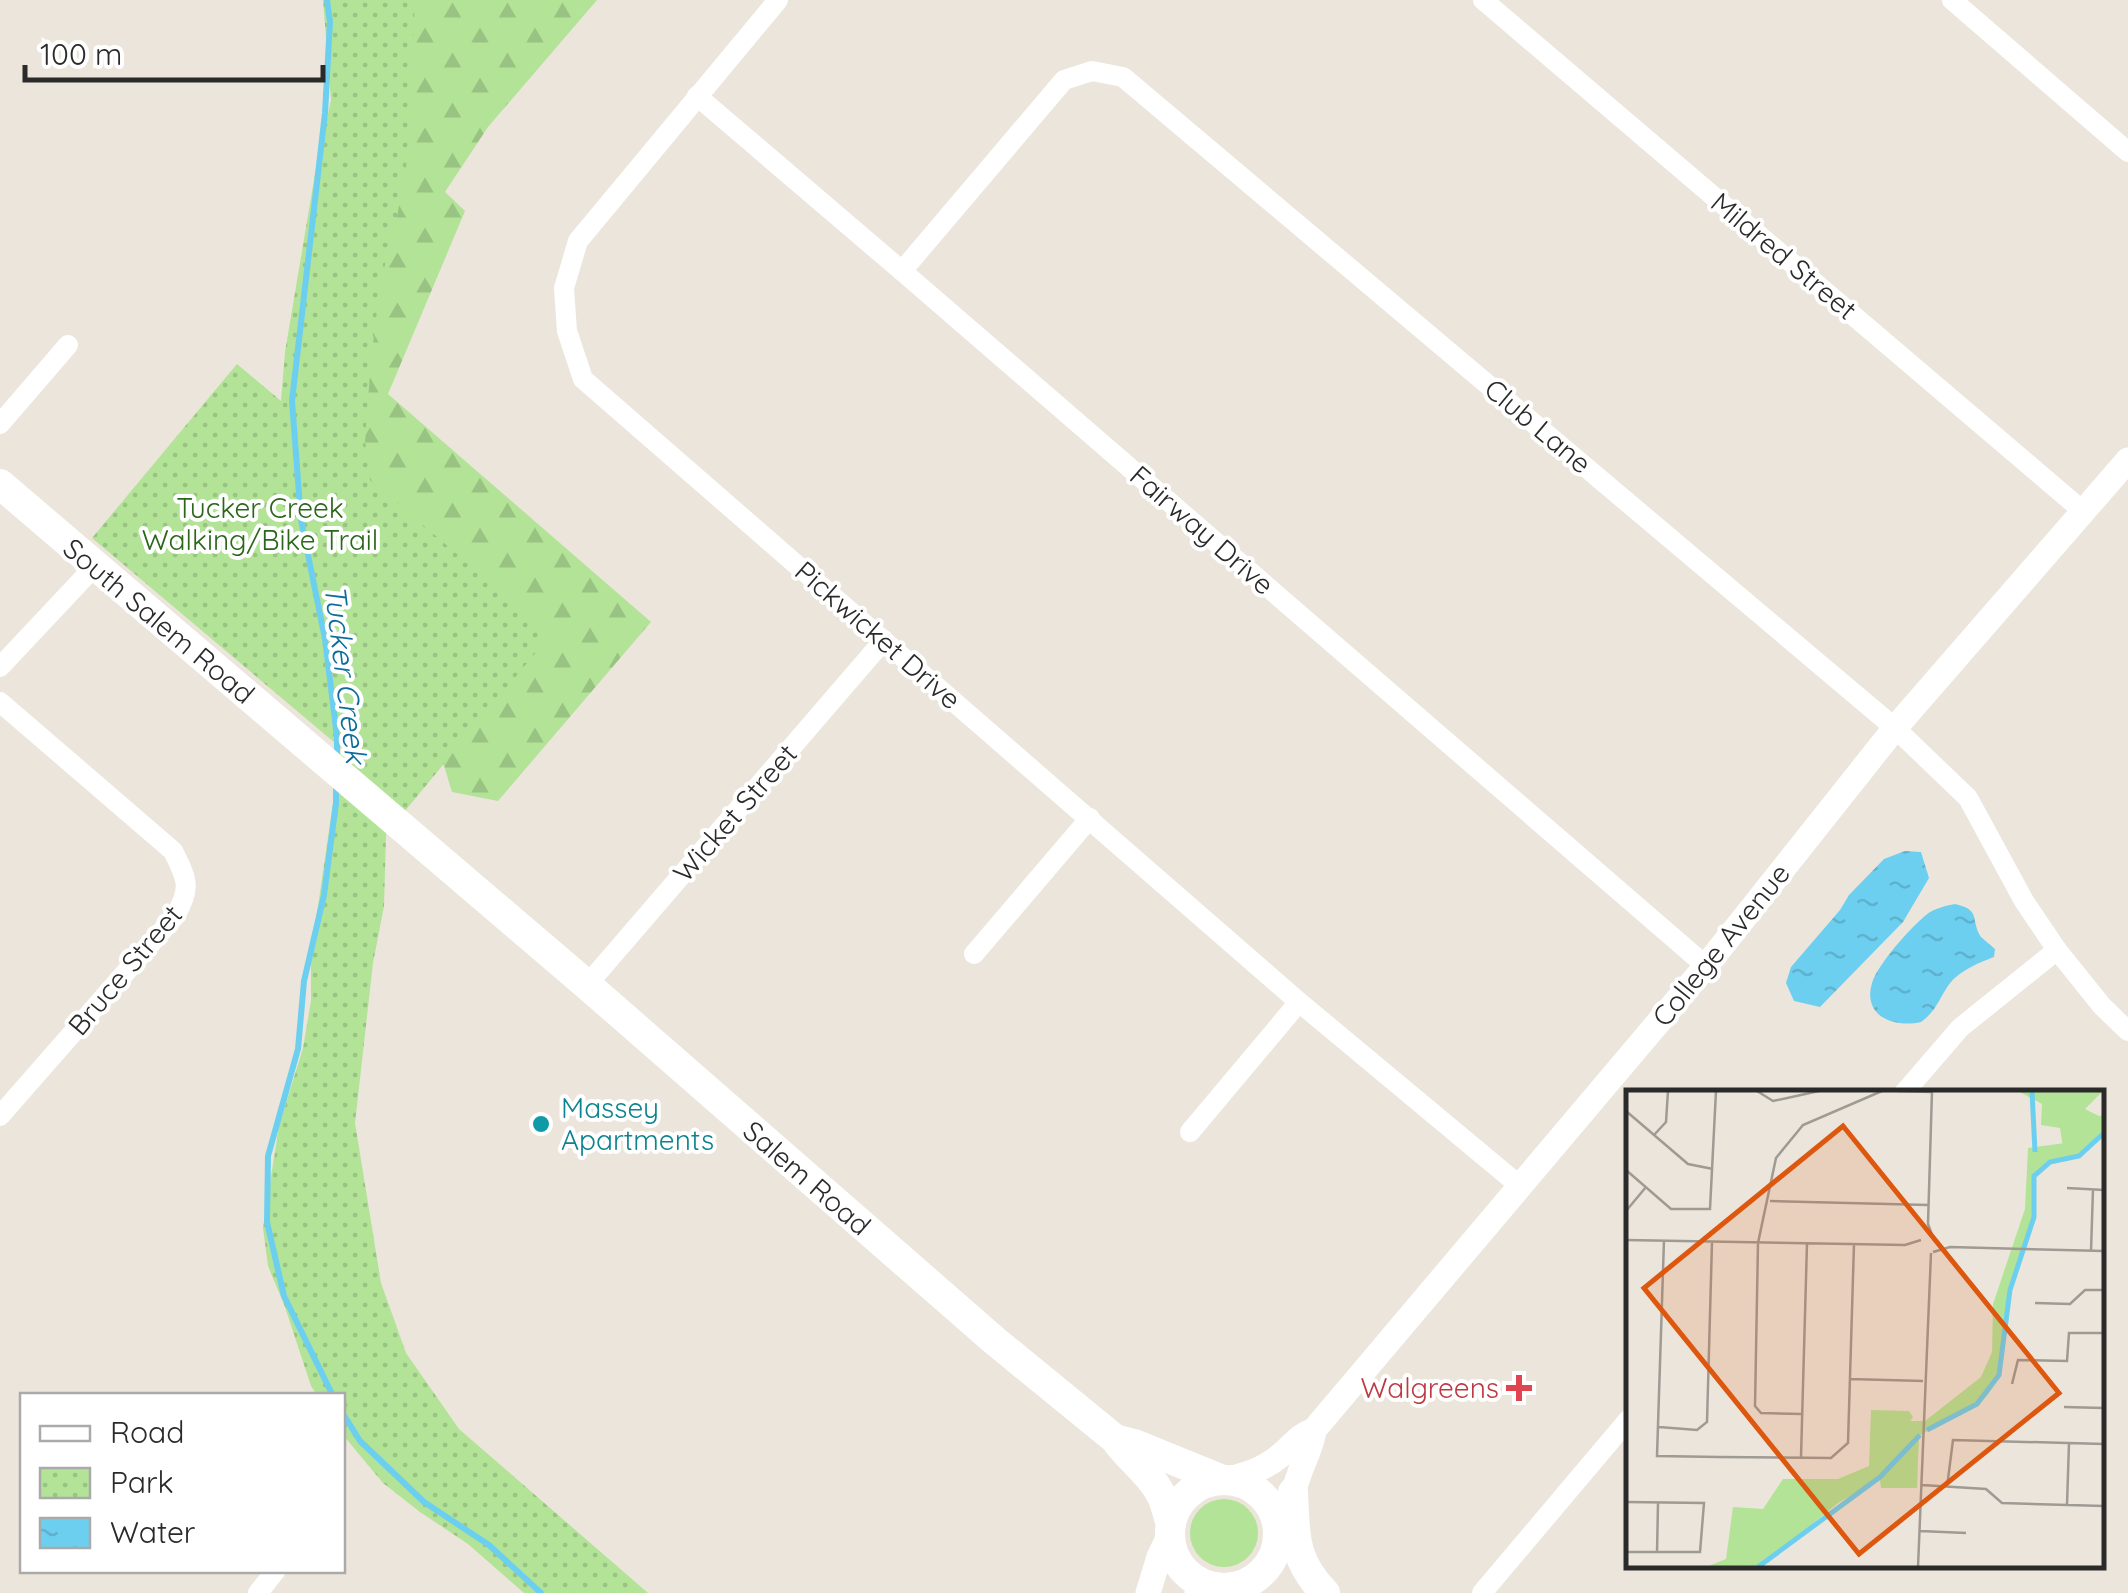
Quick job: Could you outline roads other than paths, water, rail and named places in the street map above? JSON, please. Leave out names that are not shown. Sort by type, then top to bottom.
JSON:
[{"type":"main road","name":"South Salem Road","points":[[0,484],[319,756]]},
{"type":"main road","name":"Salem Road","points":[[319,756],[1120,1446],[1161,1493],[1167,1538]]},
{"type":"main road","name":"Salem Road","points":[[1120,1446],[1134,1444],[1223,1480]]},
{"type":"main road","points":[[1277,1535],[1274,1554],[1259,1574],[1249,1582],[1218,1590],[1195,1580],[1180,1565],[1167,1538],[1180,1502],[1198,1486],[1223,1480],[1248,1485],[1271,1507],[1290,1573],[1310,1593]]},
{"type":"main road","points":[[1293,1492],[1295,1543],[1300,1559],[1309,1577],[1325,1593]]},
{"type":"street","name":"Pickwicket Drive","points":[[778,0],[578,241],[564,288],[567,331],[582,379],[1299,1002],[1520,1186]]},
{"type":"street","name":"Mildred Street","points":[[1483,0],[2084,512]]},
{"type":"street","points":[[1952,0],[2128,152]]},
{"type":"street","name":"Club Lane","points":[[902,271],[1064,80],[1092,71],[1123,77],[1895,728],[1968,798],[2024,901],[2056,950],[2128,1031]]},
{"type":"street","name":"Fairway Drive","points":[[696,96],[1706,966]]},
{"type":"street","points":[[0,424],[68,345]]},
{"type":"street","name":"College Avenue","points":[[1223,1480],[1263,1468],[1307,1432],[1706,966],[1895,728],[2128,460]]},
{"type":"street","points":[[0,667],[94,567]]},
{"type":"street","name":"Wicket Street","points":[[587,986],[884,640]]},
{"type":"street","name":"Bruce Street","points":[[0,702],[173,851],[186,878],[186,898],[175,916],[0,1116]]},
{"type":"street","points":[[974,954],[1090,818]]},
{"type":"street","points":[[1907,1090],[1960,1028],[2056,950]]},
{"type":"street","points":[[1190,1132],[1299,1002]]},
{"type":"street","points":[[1482,1593],[1626,1422]]},
{"type":"street","name":"College Avenue","points":[[1277,1535],[1312,1445],[1307,1432]]},
{"type":"street","points":[[1178,1462],[1229,1463],[1271,1449],[1289,1435],[1307,1432]]},
{"type":"street","points":[[1148,1593],[1167,1538]]},
{"type":"street","points":[[258,1593],[274,1573]]},
{"type":"water","points":[[1905,851],[1921,852],[1929,878],[1903,922],[1820,1007],[1794,1001],[1786,983],[1791,967],[1849,895],[1884,859]]},
{"type":"water","points":[[1955,904],[1972,913],[1981,937],[1995,949],[1994,957],[1955,978],[1921,1022],[1901,1023],[1883,1018],[1876,1012],[1870,995],[1881,966],[1926,915]]},
{"type":"waterway","name":"Tucker Creek","points":[[327,0],[330,22],[325,113],[292,401],[301,520],[325,639],[337,760]]},
{"type":"waterway","name":"Tucker Creek","points":[[332,1393],[284,1296],[267,1222],[268,1156],[298,1049],[304,981],[324,895],[336,783]]},
{"type":"waterway","name":"Tucker Creek","points":[[345,1417],[360,1441],[424,1502],[489,1545],[541,1593]]},
{"type":"place","name":"Massey Apartments","points":[[541,1124]]},
{"type":"place","name":"Walgreens","points":[[1519,1388]]},
{"type":"park label","name":"Tucker Creek Walking/Bike Trail","points":[[260,524]]}]
